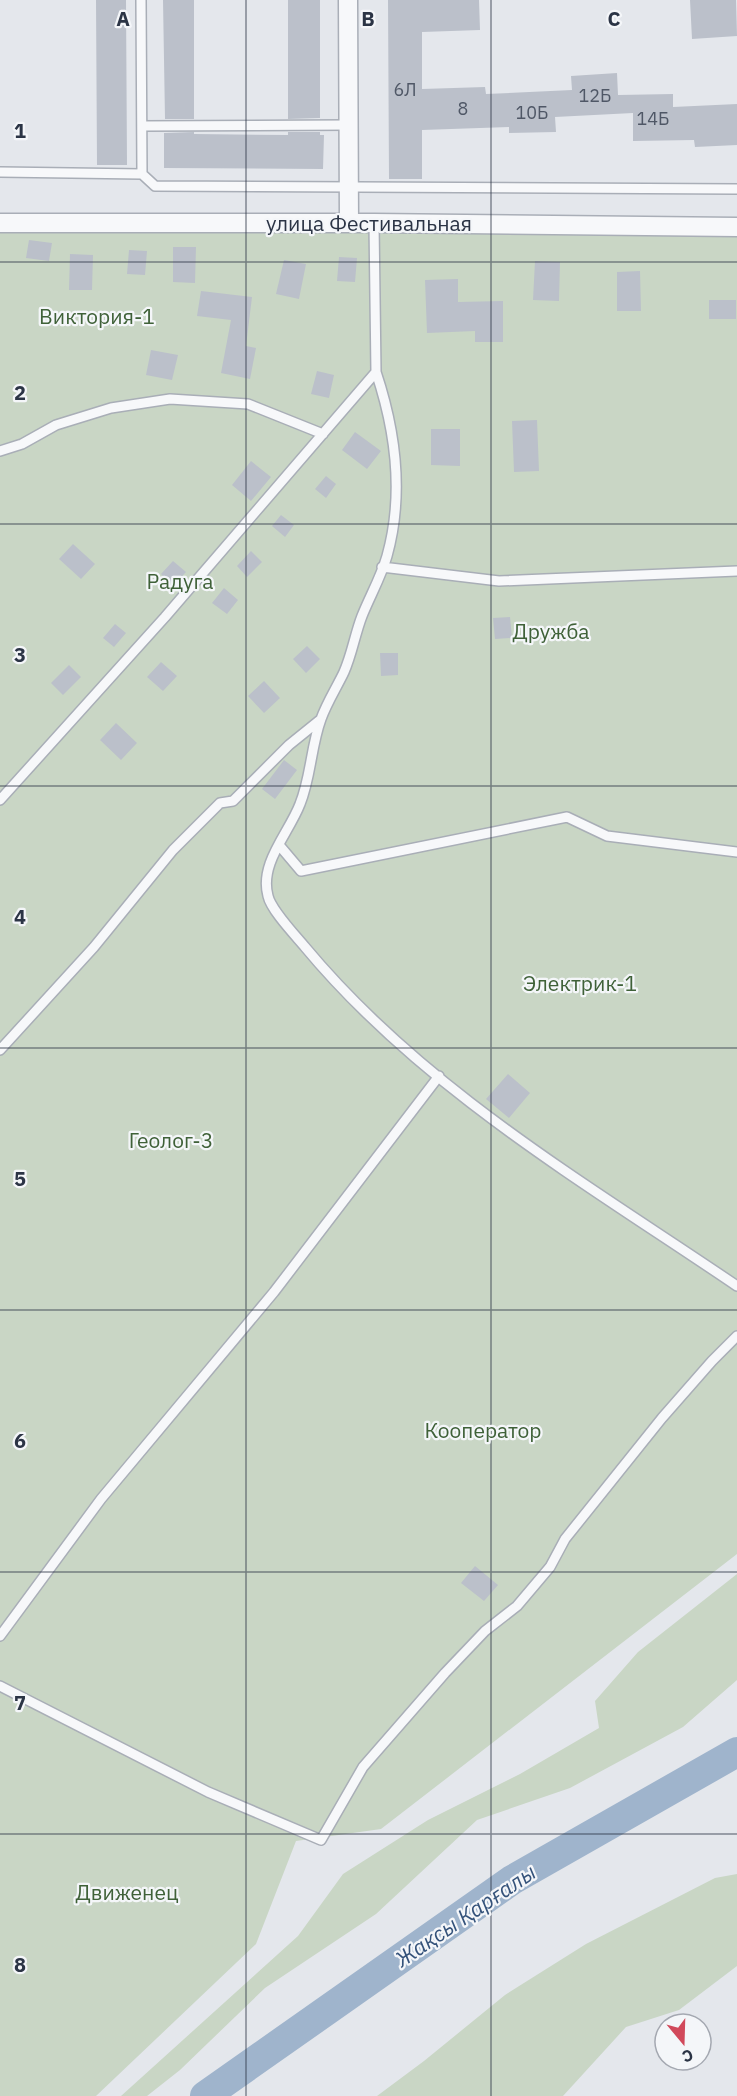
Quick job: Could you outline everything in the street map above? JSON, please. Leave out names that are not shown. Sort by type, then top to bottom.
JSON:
[{"type":"street","points":[[348,0],[349,223]]},
{"type":"street","name":"улица Фестивальная","points":[[0,223],[374,223],[737,227]]},
{"type":"lane","points":[[141,0],[142,174]]},
{"type":"lane","points":[[142,126],[349,125]]},
{"type":"lane","points":[[0,172],[142,174],[155,186],[737,189]]},
{"type":"lane","points":[[374,223],[376,372],[388,407],[396,457],[396,510],[386,558],[361,618],[345,669],[320,720],[301,804],[279,845],[266,877],[268,898],[321,967],[384,1031],[542,1156],[737,1286]]},
{"type":"lane","points":[[0,800],[165,617],[376,372]]},
{"type":"lane","points":[[0,452],[22,444],[56,425],[111,408],[170,399],[248,404],[323,434]]},
{"type":"lane","points":[[382,567],[499,581],[737,571]]},
{"type":"lane","points":[[0,1050],[94,946],[174,850],[220,803],[233,801],[289,744],[320,720]]},
{"type":"lane","points":[[279,845],[302,871],[567,817],[607,836],[737,852]]},
{"type":"lane","points":[[0,1635],[101,1499],[274,1292],[439,1076]]},
{"type":"lane","points":[[0,1686],[208,1792],[321,1840],[363,1767],[485,1631],[517,1606],[550,1567],[566,1539],[663,1418],[712,1361],[737,1336]]},
{"type":"green space","points":[[0,224],[737,230],[737,1554],[381,1829],[296,1841],[256,1944],[96,2096],[0,2096]]},
{"type":"green space","points":[[737,1574],[737,1680],[683,1727],[570,1788],[477,1820],[376,1914],[265,1988],[180,2070],[147,2096],[121,2096],[298,1936],[343,1874],[428,1820],[520,1774],[599,1728],[595,1701],[638,1652]]},
{"type":"green space","points":[[737,1874],[737,1966],[679,2010],[653,2012],[653,2018],[626,2027],[563,2096],[377,2096],[505,1995],[586,1944],[715,1878]]},
{"type":"building","points":[[96,0],[126,0],[127,165],[97,165]]},
{"type":"building","points":[[163,0],[194,0],[194,119],[165,119]]},
{"type":"building","points":[[288,0],[320,0],[320,118],[288,119]]},
{"type":"building","points":[[388,0],[479,0],[480,30],[422,32],[422,89],[485,87],[486,94],[572,90],[571,76],[617,73],[618,95],[673,94],[673,107],[737,104],[737,145],[695,147],[694,140],[633,141],[633,113],[555,117],[556,132],[509,133],[509,127],[422,130],[422,179],[389,179]]},
{"type":"building","points":[[690,0],[736,0],[737,36],[692,39]]},
{"type":"building","points":[[194,132],[194,134],[288,135],[288,132],[320,132],[320,135],[324,135],[323,169],[164,168],[164,133]]},
{"type":"building","points":[[29,240],[52,243],[49,261],[26,258]]},
{"type":"building","points":[[173,247],[196,247],[195,283],[173,282]]},
{"type":"building","points":[[129,250],[147,251],[145,275],[127,274]]},
{"type":"building","points":[[70,254],[93,255],[92,290],[69,290]]},
{"type":"building","points":[[339,257],[357,258],[355,282],[337,281]]},
{"type":"building","points":[[284,260],[306,264],[299,299],[276,294]]},
{"type":"building","points":[[535,261],[560,262],[559,301],[533,300]]},
{"type":"building","points":[[640,271],[641,311],[617,311],[617,272]]},
{"type":"building","points":[[458,279],[458,302],[503,301],[503,342],[475,342],[475,331],[427,333],[425,280]]},
{"type":"building","points":[[201,291],[252,297],[246,346],[256,348],[250,379],[221,373],[231,320],[197,316]]},
{"type":"building","points":[[709,300],[736,300],[736,319],[709,319]]},
{"type":"building","points":[[151,350],[178,355],[172,380],[146,375]]},
{"type":"building","points":[[317,371],[334,375],[329,398],[311,394]]},
{"type":"building","points":[[537,420],[539,471],[514,472],[512,421]]},
{"type":"building","points":[[431,429],[460,429],[460,466],[431,465]]},
{"type":"building","points":[[355,432],[381,451],[367,469],[342,450]]},
{"type":"building","points":[[251,461],[271,477],[251,501],[232,485]]},
{"type":"building","points":[[326,476],[336,484],[326,498],[315,489]]},
{"type":"building","points":[[281,515],[294,525],[285,537],[272,526]]},
{"type":"building","points":[[73,544],[95,564],[81,579],[59,559]]},
{"type":"building","points":[[251,551],[262,562],[247,577],[237,566]]},
{"type":"building","points":[[173,561],[186,572],[173,586],[161,574]]},
{"type":"building","points":[[224,588],[238,600],[227,614],[212,603]]},
{"type":"building","points":[[510,617],[512,638],[495,639],[493,618]]},
{"type":"building","points":[[115,624],[126,633],[114,647],[103,638]]},
{"type":"building","points":[[307,646],[320,659],[306,673],[293,659]]},
{"type":"building","points":[[380,653],[398,653],[398,675],[381,676]]},
{"type":"building","points":[[161,662],[177,676],[163,691],[147,677]]},
{"type":"building","points":[[69,665],[81,677],[63,695],[51,683]]},
{"type":"building","points":[[264,681],[280,698],[264,713],[248,696]]},
{"type":"building","points":[[116,723],[137,743],[121,760],[100,740]]},
{"type":"building","points":[[284,760],[297,770],[275,799],[262,789]]},
{"type":"building","points":[[508,1074],[530,1093],[509,1118],[486,1099]]},
{"type":"building","points":[[475,1566],[498,1585],[484,1601],[461,1583]]},
{"type":"waterway","name":"Жақсы Қарғалы","points":[[205,2096],[512,1880],[737,1752]]},
{"type":"park label","name":"Виктория-1","points":[[97,316]]},
{"type":"park label","name":"Радуга","points":[[180,581]]},
{"type":"park label","name":"Дружба","points":[[551,631]]},
{"type":"park label","name":"Электрик-1","points":[[580,983]]},
{"type":"park label","name":"Геолог-3","points":[[171,1140]]},
{"type":"park label","name":"Кооператор","points":[[483,1430]]},
{"type":"park label","name":"Движенец","points":[[127,1892]]}]
